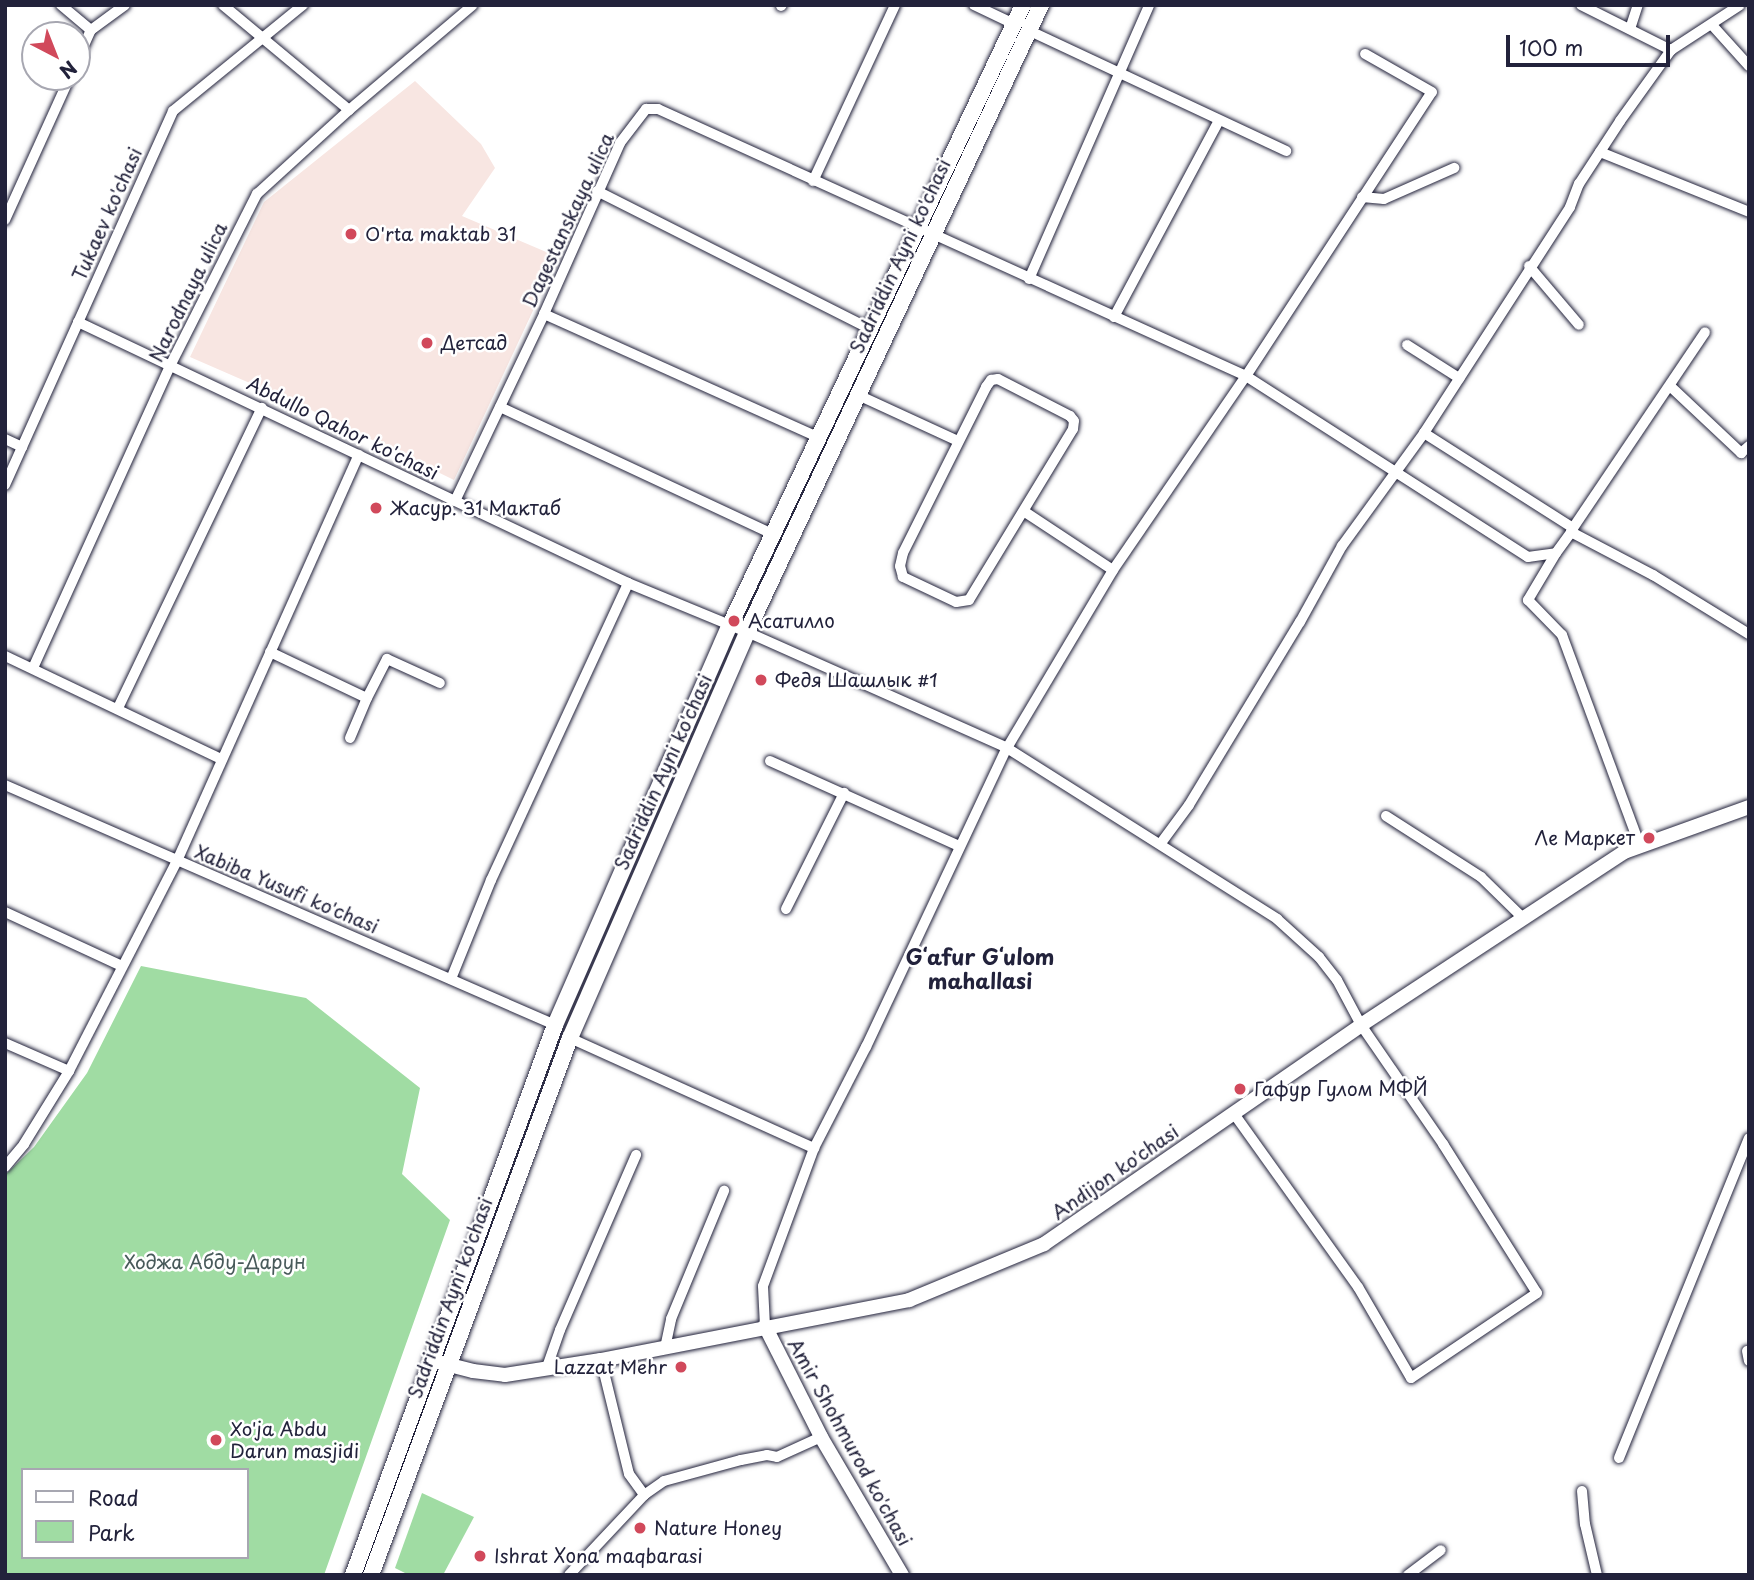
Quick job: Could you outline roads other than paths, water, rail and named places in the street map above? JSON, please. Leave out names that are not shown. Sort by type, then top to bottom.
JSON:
[{"type":"main road","name":"Sadriddin Ayni ko'chasi","points":[[1022,28],[1023,5]]},
{"type":"main road","name":"Sadriddin Ayni ko'chasi","points":[[353,1575],[570,1038],[747,632],[858,394],[927,232],[1022,28],[1041,5]]},
{"type":"main road","name":"Sadriddin Ayni ko'chasi","points":[[371,1575],[438,1362],[555,1025],[729,627],[775,535],[818,437],[927,232]]},
{"type":"street","points":[[61,5],[80,21]]},
{"type":"street","points":[[91,30],[125,5]]},
{"type":"street","points":[[223,5],[349,110]]},
{"type":"street","name":"Tukaev ko'chasi","points":[[5,485],[173,111],[303,5]]},
{"type":"street","name":"Narodnaya ulica","points":[[33,668],[172,364],[257,194],[349,110],[473,5]]},
{"type":"street","points":[[895,5],[813,181],[1246,376],[1393,473],[1528,557],[1556,553]]},
{"type":"street","points":[[974,5],[1286,151]]},
{"type":"street","points":[[1029,279],[1149,5]]},
{"type":"street","points":[[1581,5],[1671,50]]},
{"type":"street","points":[[1630,29],[1638,5]]},
{"type":"street","points":[[1161,843],[1211,769],[1300,622],[1342,546],[1424,433],[1570,207],[1579,184],[1600,152],[1671,50],[1740,5]]},
{"type":"street","points":[[1712,25],[1749,66]]},
{"type":"street","points":[[765,1326],[763,1286],[814,1147],[866,1047],[1007,748],[1113,570],[1246,376],[1432,93],[1365,54]]},
{"type":"street","points":[[5,220],[64,91]]},
{"type":"street","name":"Dagestanskaya ulica","points":[[455,501],[544,314],[620,143],[646,110],[658,109],[813,181]]},
{"type":"street","points":[[1114,317],[1219,120]]},
{"type":"street","points":[[1600,152],[1749,212]]},
{"type":"street","points":[[1362,197],[1384,199],[1454,168]]},
{"type":"street","points":[[597,191],[873,330]]},
{"type":"street","points":[[1530,266],[1579,325]]},
{"type":"street","points":[[544,314],[818,437]]},
{"type":"street","name":"Abdullo Qahor ko'chasi","points":[[78,322],[172,364],[628,583],[729,627],[747,632],[1007,748],[1278,919],[1319,957],[1337,979],[1361,1025],[1443,1144],[1537,1293],[1411,1378],[1357,1287],[1234,1114]]},
{"type":"street","points":[[1640,846],[1563,635],[1528,600],[1556,553],[1705,332]]},
{"type":"street","points":[[1407,345],[1459,378]]},
{"type":"street","points":[[998,379],[1070,416],[1074,421],[1073,429],[1025,512],[969,600],[956,602],[903,577],[900,566],[903,553],[991,380],[998,379]]},
{"type":"street","points":[[1670,386],[1741,453],[1749,446]]},
{"type":"street","points":[[858,394],[958,441]]},
{"type":"street","points":[[500,407],[775,535]]},
{"type":"street","points":[[118,708],[262,408]]},
{"type":"street","points":[[1424,433],[1572,530],[1653,575],[1749,634]]},
{"type":"street","points":[[5,439],[22,447]]},
{"type":"street","points":[[5,1167],[24,1144],[69,1071],[177,861],[359,455]]},
{"type":"street","points":[[1025,512],[1113,570]]},
{"type":"street","points":[[451,979],[491,880],[628,583]]},
{"type":"street","points":[[270,652],[368,698]]},
{"type":"street","points":[[5,656],[221,759]]},
{"type":"street","points":[[350,738],[387,659],[440,682]]},
{"type":"street","points":[[770,761],[959,845]]},
{"type":"street","name":"Xabiba Yusufi ko'chasi","points":[[5,785],[555,1025]]},
{"type":"street","points":[[786,909],[844,793]]},
{"type":"street","name":"Andijon ko'chasi","points":[[438,1362],[505,1375],[665,1348],[765,1326],[909,1300],[1044,1244],[1361,1025],[1624,852],[1749,807]]},
{"type":"street","points":[[1386,816],[1481,877],[1523,918]]},
{"type":"street","points":[[5,912],[122,966]]},
{"type":"street","points":[[570,1038],[814,1147]]},
{"type":"street","points":[[5,1043],[69,1071]]},
{"type":"street","points":[[1619,1458],[1749,1138]]},
{"type":"street","points":[[547,1370],[560,1330],[636,1155]]},
{"type":"street","points":[[665,1348],[671,1319],[724,1191]]},
{"type":"street","name":"Amir Shohmurod ko'chasi","points":[[765,1326],[821,1437],[902,1575]]},
{"type":"street","points":[[601,1360],[629,1474],[644,1495]]},
{"type":"street","points":[[569,1575],[644,1495],[664,1481],[741,1460],[767,1455],[777,1457],[821,1437]]},
{"type":"street","points":[[1582,1491],[1585,1524],[1597,1575]]},
{"type":"street","points":[[1408,1575],[1441,1550]]},
{"type":"place","name":"O'rta maktab 31","points":[[351,234]]},
{"type":"place","name":"Детсад","points":[[427,343]]},
{"type":"place","name":"Жасур. 31 Мактаб","points":[[376,508]]},
{"type":"place","name":"Асатилло","points":[[734,621]]},
{"type":"place","name":"Федя Шашлык #1","points":[[761,680]]},
{"type":"place","name":"Ле Маркет","points":[[1649,838]]},
{"type":"place","name":"Гафур Гулом МФЙ","points":[[1240,1089]]},
{"type":"place","name":"Lazzat Mehr","points":[[681,1367]]},
{"type":"place","name":"Xo'ja Abdu Darun masjidi","points":[[216,1440]]},
{"type":"place","name":"Nature Honey","points":[[640,1528]]},
{"type":"place","name":"Ishrat Хоnа mаqbаrasi","points":[[480,1556]]},
{"type":"district","name":"Gʻafur Gʻulom mahallasi","points":[[980,968]]},
{"type":"park label","name":"Ходжа Абду-Дарун","points":[[215,1262]]}]
